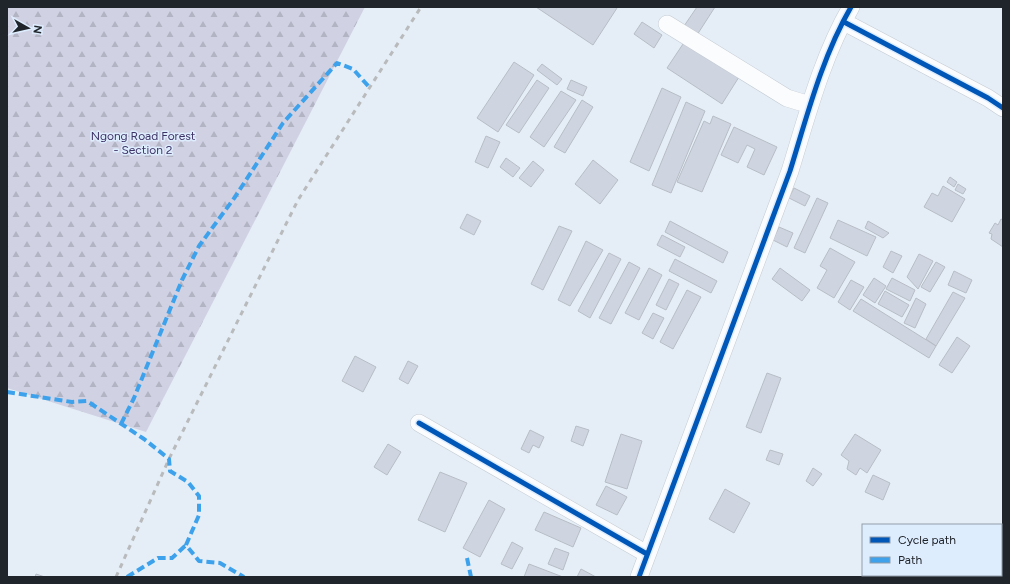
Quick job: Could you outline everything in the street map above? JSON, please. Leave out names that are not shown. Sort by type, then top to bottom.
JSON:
[{"type":"street","points":[[639,577],[790,171],[810,105],[834,41],[847,14],[1003,108]]},
{"type":"street","points":[[667,24],[787,98],[810,105]]},
{"type":"street","points":[[419,423],[647,554]]},
{"type":"green space","name":"Ngong Road Forest - Section 2","points":[[7,7],[365,7],[146,432],[7,388]]},
{"type":"building","points":[[536,7],[616,7],[617,8],[593,45]]},
{"type":"building","points":[[697,7],[715,7],[697,35],[684,26]]},
{"type":"building","points":[[642,22],[662,35],[654,48],[634,34]]},
{"type":"building","points":[[685,41],[739,77],[722,104],[667,68]]},
{"type":"building","points":[[514,62],[534,75],[498,132],[477,118]]},
{"type":"building","points":[[542,64],[562,79],[557,85],[537,70]]},
{"type":"building","points":[[537,80],[549,88],[519,133],[506,125]]},
{"type":"building","points":[[571,80],[587,87],[583,96],[567,89]]},
{"type":"building","points":[[662,88],[681,97],[649,171],[630,162]]},
{"type":"building","points":[[561,91],[576,100],[544,147],[530,137]]},
{"type":"building","points":[[582,100],[593,107],[565,153],[554,147]]},
{"type":"building","points":[[686,102],[705,111],[671,193],[652,185]]},
{"type":"building","points":[[713,116],[731,124],[702,192],[677,182],[704,121],[710,124]]},
{"type":"building","points":[[734,127],[777,147],[764,175],[747,167],[755,149],[747,145],[738,163],[721,155]]},
{"type":"building","points":[[486,136],[500,142],[488,168],[475,162]]},
{"type":"building","points":[[506,158],[520,168],[513,177],[500,167]]},
{"type":"building","points":[[593,160],[618,180],[600,204],[575,184]]},
{"type":"building","points":[[533,161],[544,170],[531,187],[519,178]]},
{"type":"building","points":[[950,177],[957,182],[954,187],[947,182]]},
{"type":"building","points":[[958,184],[966,189],[963,194],[955,190]]},
{"type":"building","points":[[943,186],[965,199],[952,222],[924,207],[932,193],[938,196]]},
{"type":"building","points":[[794,188],[810,196],[805,206],[789,198]]},
{"type":"building","points":[[817,198],[828,203],[805,253],[794,248]]},
{"type":"building","points":[[467,214],[481,221],[474,235],[460,228]]},
{"type":"building","points":[[1001,219],[1003,220],[1003,247],[991,239],[992,234],[989,233],[995,223],[998,225]]},
{"type":"building","points":[[838,220],[876,237],[867,256],[830,238]]},
{"type":"building","points":[[670,221],[728,252],[723,263],[665,232]]},
{"type":"building","points":[[868,221],[889,233],[883,238],[865,228]]},
{"type":"building","points":[[559,226],[572,231],[543,290],[531,284]]},
{"type":"building","points":[[779,227],[793,233],[787,247],[773,240]]},
{"type":"building","points":[[662,235],[685,247],[680,257],[657,245]]},
{"type":"building","points":[[586,241],[603,250],[570,306],[558,300]]},
{"type":"building","points":[[830,248],[855,262],[834,298],[817,288],[827,270],[820,266]]},
{"type":"building","points":[[891,251],[902,256],[893,273],[883,267]]},
{"type":"building","points":[[609,253],[621,259],[590,318],[578,311]]},
{"type":"building","points":[[919,254],[933,261],[918,289],[907,277]]},
{"type":"building","points":[[675,259],[717,281],[711,293],[669,271]]},
{"type":"building","points":[[629,262],[640,268],[611,324],[599,318]]},
{"type":"building","points":[[936,262],[945,267],[930,292],[921,287]]},
{"type":"building","points":[[649,268],[662,275],[639,320],[625,313]]},
{"type":"building","points":[[780,268],[810,290],[802,301],[772,279]]},
{"type":"building","points":[[954,271],[972,280],[966,293],[948,285]]},
{"type":"building","points":[[874,278],[886,286],[875,303],[863,295]]},
{"type":"building","points":[[892,278],[915,290],[910,301],[886,289]]},
{"type":"building","points":[[669,279],[679,284],[666,310],[656,305]]},
{"type":"building","points":[[851,280],[864,287],[850,310],[838,302]]},
{"type":"building","points":[[687,290],[701,297],[673,349],[660,342]]},
{"type":"building","points":[[885,291],[909,305],[902,317],[878,304]]},
{"type":"building","points":[[953,292],[965,298],[936,346],[926,339]]},
{"type":"building","points":[[916,298],[926,304],[915,328],[904,323]]},
{"type":"building","points":[[861,299],[936,346],[929,358],[853,311]]},
{"type":"building","points":[[653,313],[664,318],[653,339],[642,333]]},
{"type":"building","points":[[957,337],[970,346],[952,373],[939,365]]},
{"type":"building","points":[[355,356],[376,367],[363,392],[342,381]]},
{"type":"building","points":[[408,361],[418,366],[408,384],[399,379]]},
{"type":"building","points":[[767,373],[781,378],[761,433],[746,427]]},
{"type":"building","points":[[576,426],[589,430],[583,446],[571,441]]},
{"type":"building","points":[[530,430],[544,437],[539,448],[533,445],[529,453],[521,449]]},
{"type":"building","points":[[621,434],[642,441],[627,489],[605,482]]},
{"type":"building","points":[[855,434],[881,450],[867,473],[860,468],[856,475],[847,469],[849,461],[841,455]]},
{"type":"building","points":[[388,444],[401,452],[387,475],[374,467]]},
{"type":"building","points":[[770,450],[783,454],[779,465],[766,460]]},
{"type":"building","points":[[813,468],[822,474],[813,486],[806,481]]},
{"type":"building","points":[[440,472],[467,483],[445,532],[418,520]]},
{"type":"building","points":[[873,475],[890,483],[883,500],[865,492]]},
{"type":"building","points":[[606,486],[627,497],[617,515],[596,505]]},
{"type":"building","points":[[725,489],[750,503],[734,533],[709,519]]},
{"type":"building","points":[[489,500],[505,509],[480,557],[463,548]]},
{"type":"building","points":[[544,512],[581,528],[573,547],[535,530]]},
{"type":"building","points":[[512,542],[523,548],[512,569],[501,564]]},
{"type":"building","points":[[555,548],[569,553],[563,570],[548,564]]},
{"type":"building","points":[[529,564],[563,577],[524,577]]},
{"type":"building","points":[[581,569],[596,577],[577,577]]},
{"type":"building","points":[[36,574],[45,577],[35,577]]},
{"type":"railway","points":[[116,577],[169,459],[298,200],[421,7]]},
{"type":"marked path","points":[[121,424],[134,398],[182,280],[199,246],[235,197],[283,123],[337,63],[353,69],[370,88]]},
{"type":"marked path","points":[[7,392],[72,402],[87,401],[144,439],[169,459],[170,471],[188,482],[199,496],[199,515],[186,545],[199,561],[220,563],[244,577]]},
{"type":"marked path","points":[[127,577],[158,558],[172,558],[186,545]]},
{"type":"marked path","points":[[467,558],[471,577]]},
{"type":"cycle path","points":[[639,577],[790,171],[823,66],[851,7]]},
{"type":"cycle path","points":[[844,22],[988,98],[1003,108]]},
{"type":"cycle path","points":[[419,423],[647,554]]}]
